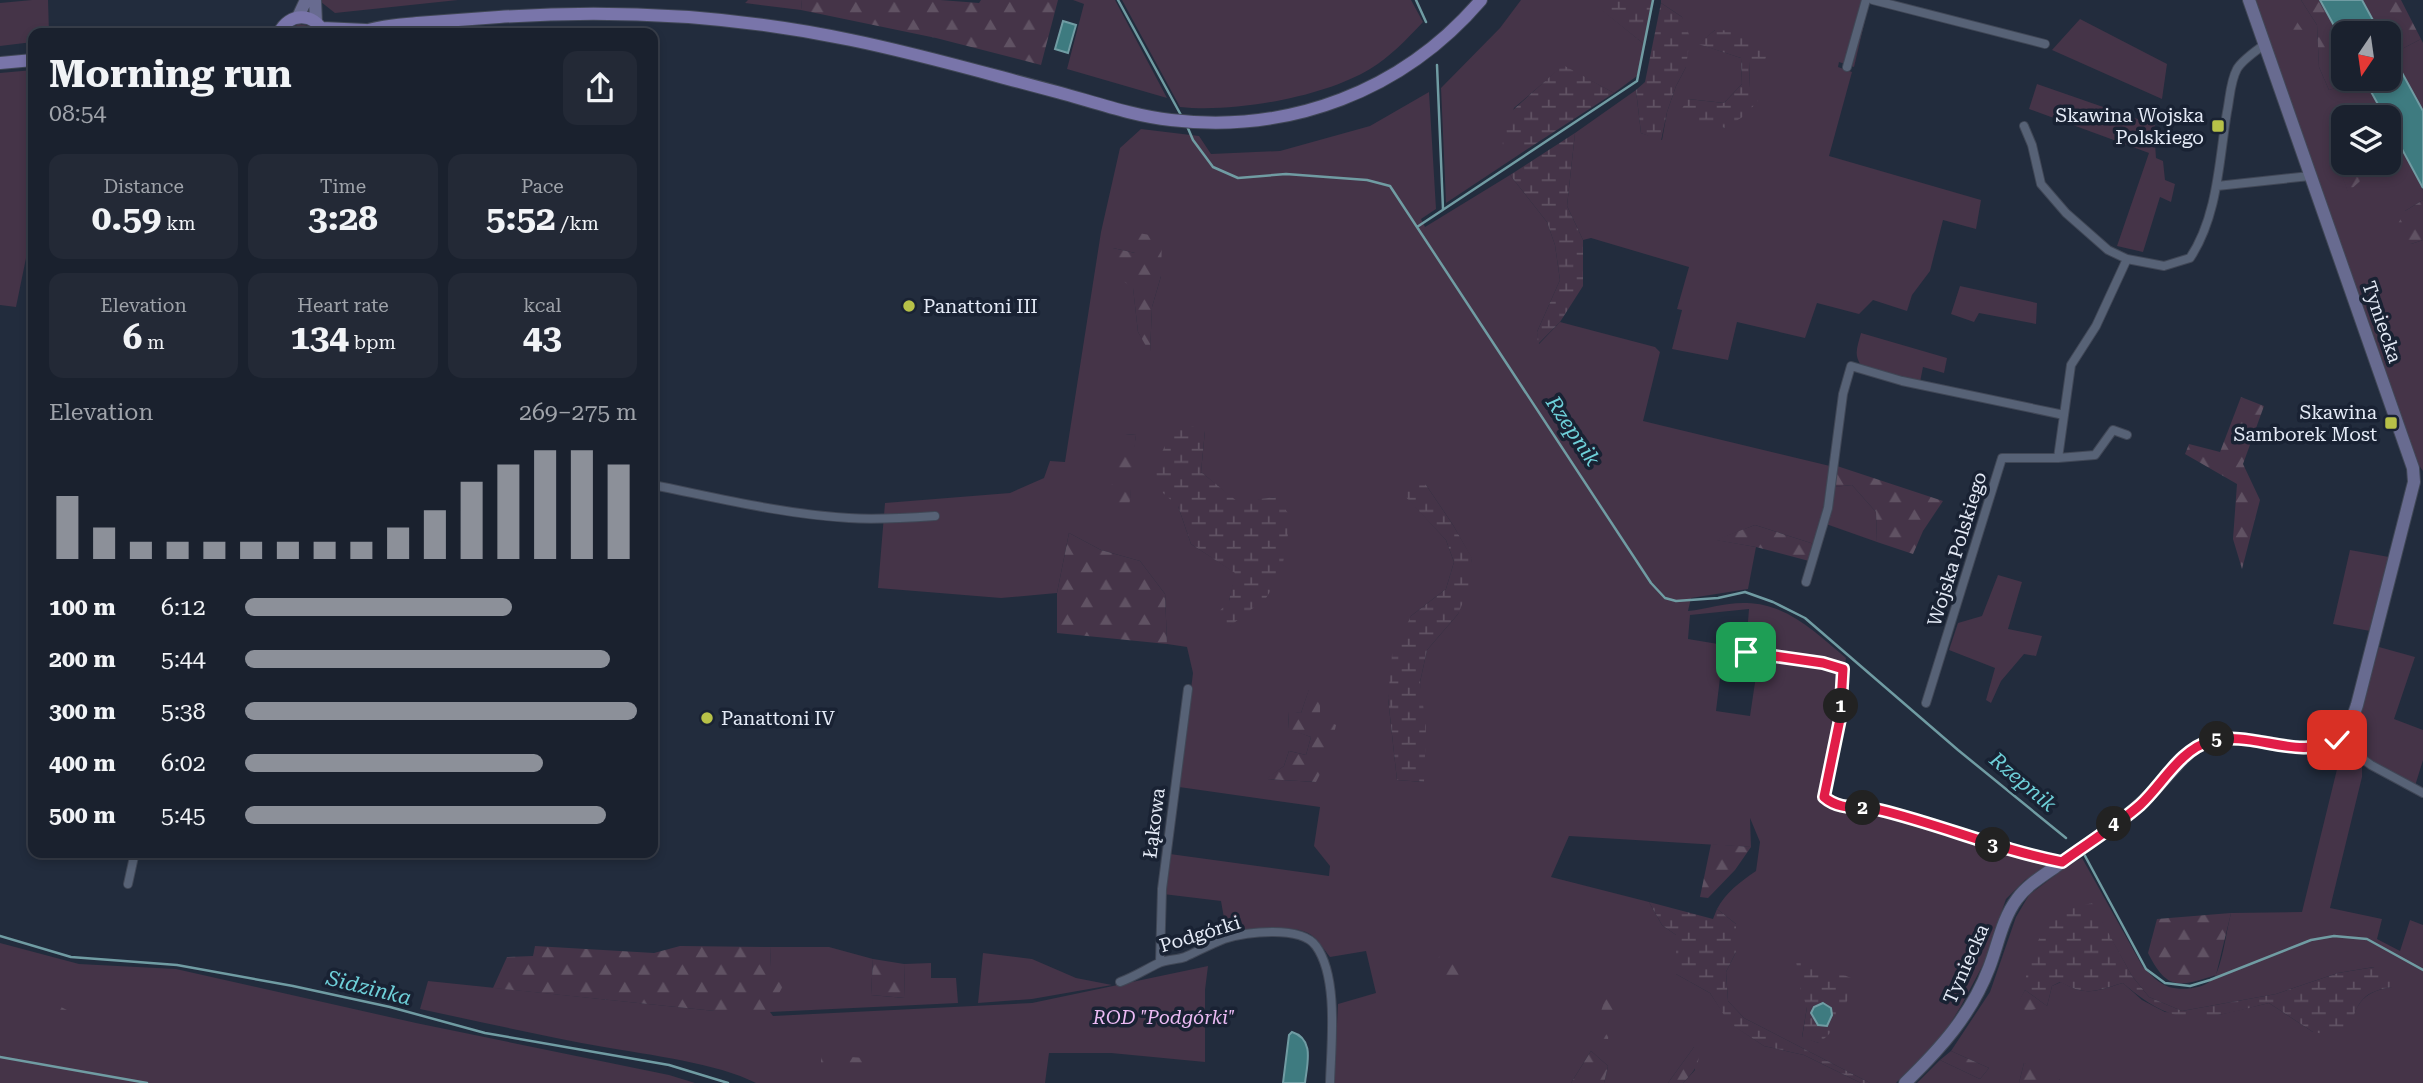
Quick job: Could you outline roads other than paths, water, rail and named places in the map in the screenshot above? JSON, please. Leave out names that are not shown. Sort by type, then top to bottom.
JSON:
[{"type":"main road","points":[[396,28],[478,18],[548,15],[616,15],[724,21],[849,39],[1170,120],[1230,123],[1270,120],[1349,98],[1391,77],[1416,60],[1451,32],[1481,0]]},
{"type":"main road","points":[[282,28],[298,17],[308,18],[321,28]]},
{"type":"main road","points":[[0,63],[28,60]]},
{"type":"street","points":[[298,17],[306,0]]},
{"type":"street","points":[[315,0],[321,28]]},
{"type":"street","points":[[1847,67],[1866,0]]},
{"type":"street","points":[[1873,0],[2045,44]]},
{"type":"street","name":"Tyniecka","points":[[1905,1083],[1959,1026],[1989,971],[2006,921],[2018,897],[2030,885],[2140,804],[2201,744],[2235,738],[2318,747],[2337,740],[2349,725],[2357,705],[2418,482],[2249,0]]},
{"type":"street","points":[[2024,126],[2032,145],[2041,184],[2066,213],[2108,250],[2127,259],[2164,266],[2190,258],[2197,247],[2217,186],[2219,157],[2233,80],[2238,67],[2265,44]]},
{"type":"street","points":[[2217,186],[2310,176]]},
{"type":"street","points":[[2058,458],[2071,365],[2096,326],[2127,259]]},
{"type":"street","points":[[1806,582],[1828,508],[1843,394],[1851,366],[1902,381],[2064,415]]},
{"type":"street","name":"Wojska Polskiego","points":[[1926,702],[2002,458],[2095,455],[2113,430],[2127,435]]},
{"type":"street","points":[[658,486],[768,509],[807,514],[852,518],[935,516]]},
{"type":"street","points":[[1746,652],[1823,663],[1843,669],[1840,719],[1824,797],[1834,806],[1877,810],[2022,854],[2072,855]]},
{"type":"street","name":"Łąkowa","points":[[1160,962],[1162,889],[1188,689]]},
{"type":"street","points":[[2337,740],[2371,765],[2423,793]]},
{"type":"street","points":[[128,884],[134,858]]},
{"type":"street","name":"Podgórki","points":[[1120,982],[1160,962],[1182,958],[1226,939],[1288,932],[1311,940],[1325,964],[1331,994],[1330,1083]]},
{"type":"waterway","name":"Rzepnik","points":[[1118,0],[1182,117]]},
{"type":"waterway","points":[[1416,0],[1426,22]]},
{"type":"waterway","points":[[1417,227],[1637,81],[1653,0]]},
{"type":"waterway","points":[[1437,65],[1443,209]]},
{"type":"waterway","name":"Rzepnik","points":[[1187,126],[1193,140],[1213,167],[1238,178],[1286,174],[1367,180],[1390,186],[1651,583],[1665,598],[1676,601],[1718,598],[1745,592],[1805,618],[1958,750],[2066,838]]},
{"type":"waterway","name":"Rzepnik","points":[[2084,854],[2146,969],[2165,983],[2190,986],[2311,940],[2334,936],[2367,939],[2423,970]]},
{"type":"waterway","name":"Sidzinka","points":[[0,936],[71,957],[177,965],[293,986],[390,1007],[485,1033],[669,1065],[728,1083]]},
{"type":"waterway","points":[[0,1057],[147,1083]]},
{"type":"place","name":"Skawina Wojska Polskiego","points":[[2218,126]]},
{"type":"place","name":"Panattoni III","points":[[909,306]]},
{"type":"place","name":"Skawina Samborek Most","points":[[2391,423]]},
{"type":"place","name":"Panattoni IV","points":[[707,718]]},
{"type":"park label","name":"ROD \"Podgórki\"","points":[[1164,1017]]}]
